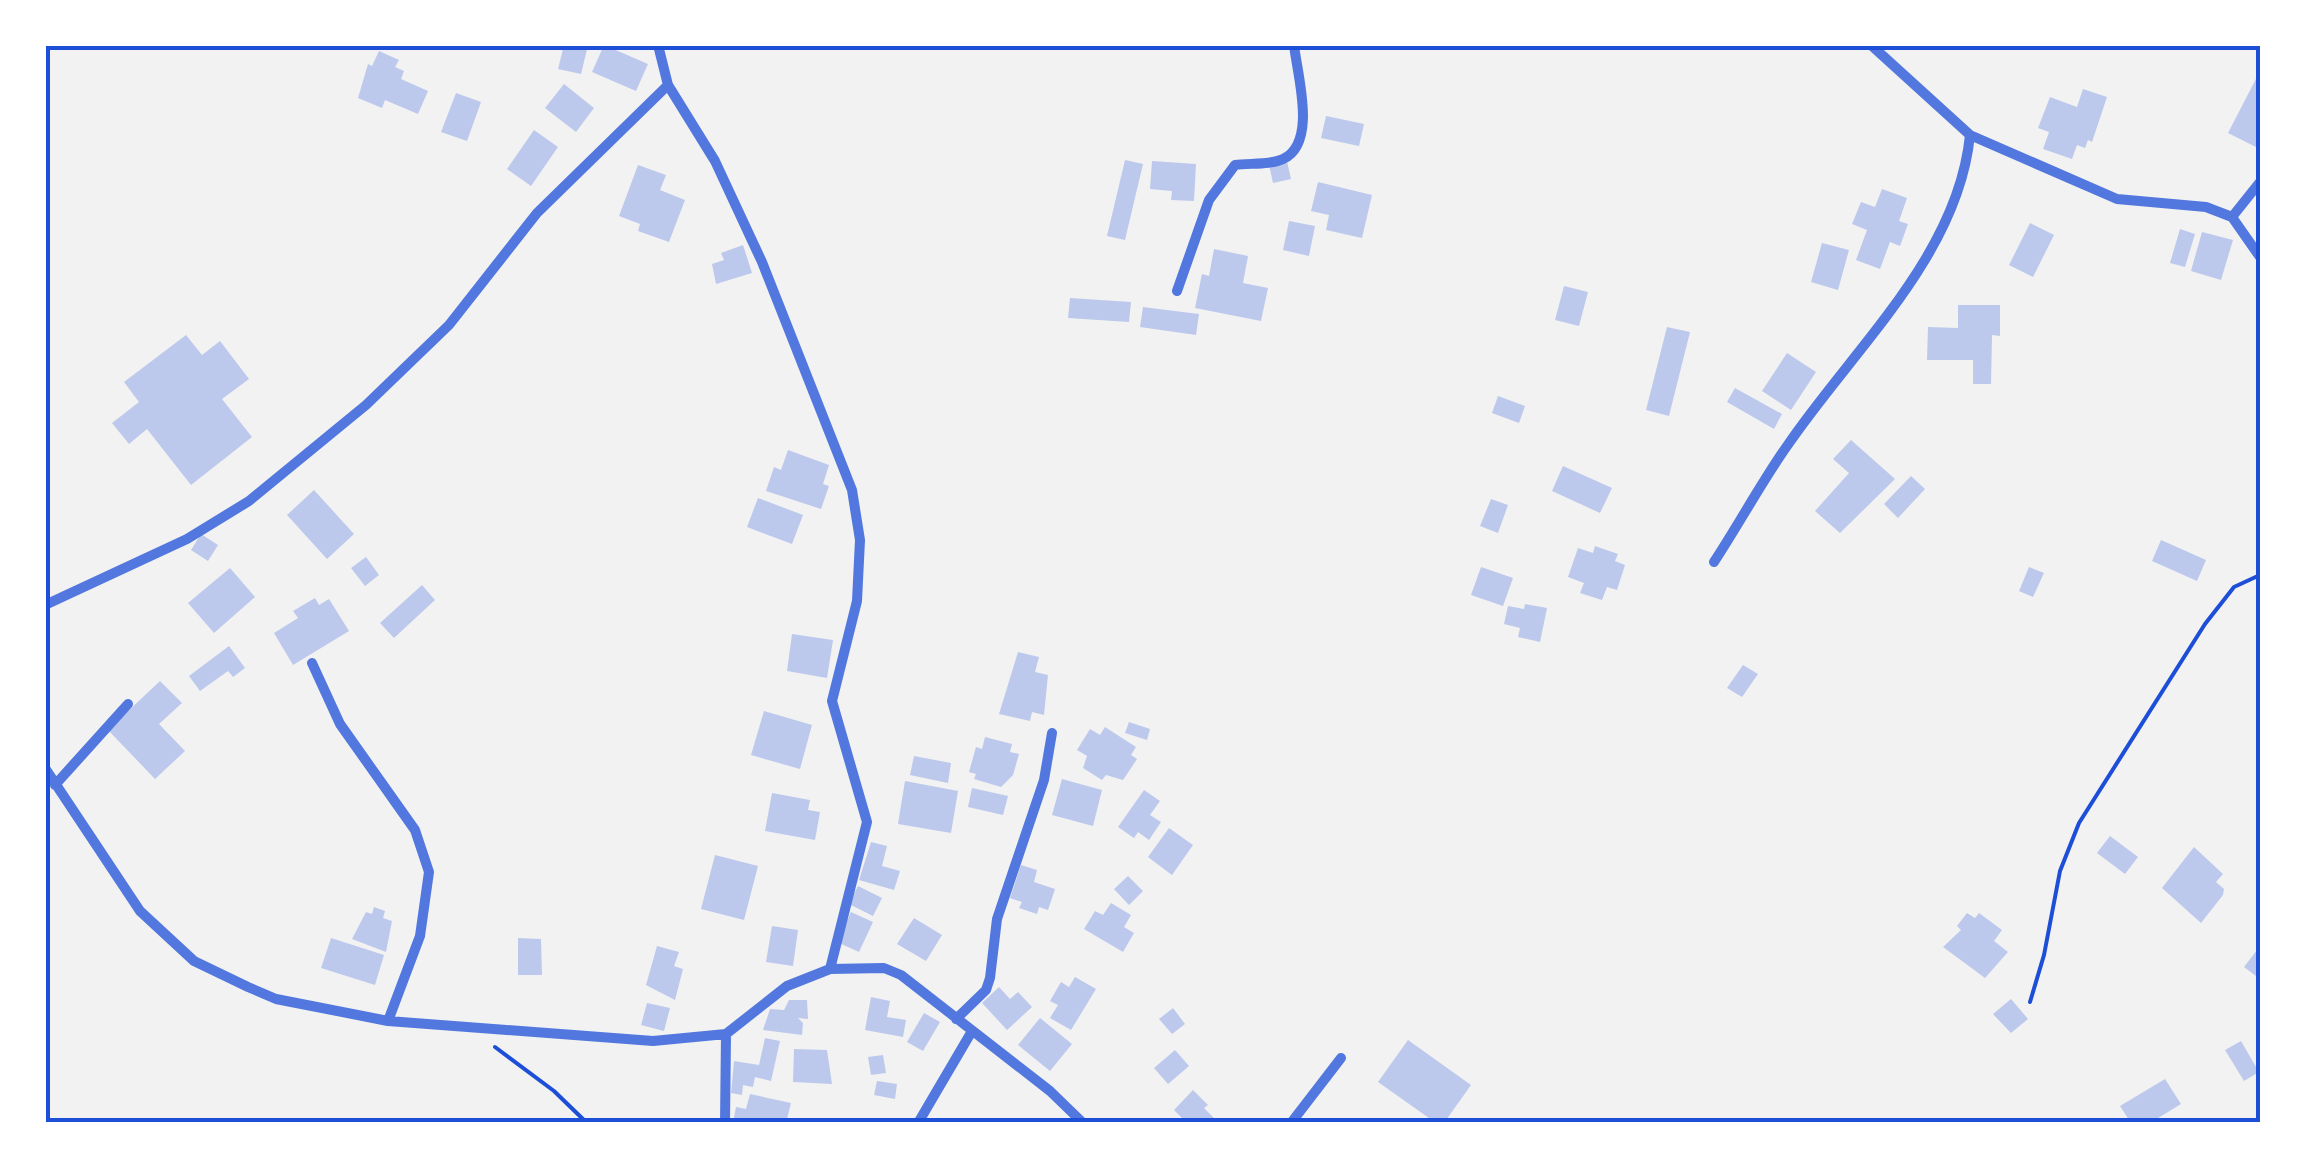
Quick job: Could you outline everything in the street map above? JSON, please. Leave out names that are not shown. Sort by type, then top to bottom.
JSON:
[{"type":"street","points":[[658,45],[668,85],[732,194],[852,490],[860,540],[857,601],[832,701],[867,822],[830,968]]},
{"type":"street","points":[[1177,290],[1208,200],[1235,165],[1283,159],[1298,147],[1302,125],[1294,45]]},
{"type":"street","points":[[1872,45],[1970,134],[2117,199],[2206,207],[2232,217],[2260,257]]},
{"type":"street","points":[[45,605],[202,530],[249,500],[366,406],[449,325],[537,213],[668,85]]},
{"type":"street","points":[[1714,562],[1786,446],[1917,270],[1958,194],[1970,134]]},
{"type":"street","points":[[2232,217],[2260,182]]},
{"type":"street","points":[[312,662],[340,724],[415,830],[429,872],[420,936],[388,1020]]},
{"type":"street","points":[[55,785],[128,704]]},
{"type":"street","points":[[956,1020],[986,990],[997,918],[1044,780],[1052,733]]},
{"type":"street","points":[[45,768],[140,910],[194,961],[276,999],[388,1020],[653,1041],[726,1034],[787,986],[830,968],[870,966],[902,975],[1083,1123]]},
{"type":"street","points":[[918,1123],[972,1031]]},
{"type":"street","points":[[726,1034],[726,1123]]},
{"type":"street","points":[[1291,1123],[1341,1058]]},
{"type":"path","points":[[2030,1002],[2044,955],[2060,871],[2079,823],[2196,636],[2234,587],[2260,575]]},
{"type":"path","points":[[493,1046],[554,1091],[587,1123]]},
{"type":"building","points":[[564,45],[588,45],[581,74],[558,69]]},
{"type":"building","points":[[604,45],[648,64],[636,91],[592,72]]},
{"type":"building","points":[[379,51],[399,60],[395,67],[404,71],[401,79],[428,91],[418,114],[385,100],[382,108],[358,98],[368,64],[372,66]]},
{"type":"building","points":[[2260,71],[2260,149],[2228,133]]},
{"type":"building","points":[[564,84],[594,108],[576,132],[545,108]]},
{"type":"building","points":[[2083,89],[2107,97],[2092,142],[2088,140],[2085,148],[2077,145],[2072,159],[2043,149],[2049,132],[2038,128],[2050,97],[2077,107]]},
{"type":"building","points":[[456,93],[481,102],[467,141],[441,132]]},
{"type":"building","points":[[1326,116],[1364,124],[1359,146],[1321,138]]},
{"type":"building","points":[[534,130],[558,147],[531,186],[507,169]]},
{"type":"building","points":[[1125,160],[1143,164],[1125,240],[1107,236]]},
{"type":"building","points":[[1152,161],[1196,164],[1194,201],[1171,200],[1172,191],[1150,189]]},
{"type":"building","points":[[1287,161],[1291,179],[1273,183],[1269,165]]},
{"type":"building","points":[[638,165],[666,175],[660,190],[685,200],[669,242],[638,231],[640,224],[619,216]]},
{"type":"building","points":[[1318,182],[1372,195],[1362,238],[1326,230],[1329,215],[1311,211]]},
{"type":"building","points":[[1882,189],[1907,198],[1899,221],[1908,224],[1900,246],[1890,242],[1880,269],[1856,260],[1867,230],[1852,224],[1861,202],[1875,207]]},
{"type":"building","points":[[1289,221],[1315,226],[1309,256],[1283,250]]},
{"type":"building","points":[[2030,223],[2054,235],[2033,277],[2009,265]]},
{"type":"building","points":[[2180,229],[2195,234],[2185,267],[2170,263]]},
{"type":"building","points":[[2202,232],[2233,240],[2221,280],[2191,271]]},
{"type":"building","points":[[1822,243],[1849,250],[1838,290],[1811,282]]},
{"type":"building","points":[[743,245],[752,273],[716,284],[712,264],[724,260],[721,253]]},
{"type":"building","points":[[1214,249],[1248,256],[1243,283],[1268,288],[1261,321],[1195,308],[1202,274],[1209,276]]},
{"type":"building","points":[[1564,286],[1588,292],[1579,326],[1555,320]]},
{"type":"building","points":[[1070,298],[1131,302],[1129,322],[1068,318]]},
{"type":"building","points":[[1958,305],[2000,305],[2000,336],[1992,335],[1991,384],[1973,384],[1973,360],[1927,360],[1928,327],[1958,328]]},
{"type":"building","points":[[1143,307],[1199,314],[1196,335],[1140,327]]},
{"type":"building","points":[[1667,327],[1690,332],[1669,416],[1646,410]]},
{"type":"building","points":[[186,335],[202,355],[220,341],[249,379],[222,399],[252,437],[191,485],[147,429],[129,444],[112,423],[139,402],[124,382]]},
{"type":"building","points":[[1787,353],[1816,372],[1791,410],[1762,391]]},
{"type":"building","points":[[1735,388],[1782,414],[1774,429],[1727,402]]},
{"type":"building","points":[[1498,396],[1525,406],[1519,423],[1492,413]]},
{"type":"building","points":[[1851,440],[1895,479],[1840,533],[1815,511],[1849,473],[1833,459]]},
{"type":"building","points":[[788,450],[829,465],[823,484],[829,486],[821,509],[766,491],[774,467],[781,470]]},
{"type":"building","points":[[1563,466],[1612,488],[1600,513],[1552,491]]},
{"type":"building","points":[[1911,476],[1925,489],[1898,518],[1884,504]]},
{"type":"building","points":[[314,490],[354,534],[327,559],[287,515]]},
{"type":"building","points":[[758,498],[803,515],[792,544],[747,527]]},
{"type":"building","points":[[1491,499],[1508,505],[1498,533],[1480,526]]},
{"type":"building","points":[[201,534],[218,545],[208,561],[191,550]]},
{"type":"building","points":[[2161,540],[2206,560],[2197,581],[2152,561]]},
{"type":"building","points":[[1595,546],[1618,554],[1615,561],[1625,565],[1617,590],[1607,587],[1602,600],[1580,593],[1584,583],[1568,577],[1578,548],[1593,553]]},
{"type":"building","points":[[366,557],[379,575],[365,586],[351,568]]},
{"type":"building","points":[[1481,567],[1513,578],[1503,606],[1471,595]]},
{"type":"building","points":[[2029,567],[2044,573],[2033,597],[2019,591]]},
{"type":"building","points":[[230,568],[255,597],[214,633],[188,603]]},
{"type":"building","points":[[422,585],[435,600],[394,638],[380,623]]},
{"type":"building","points":[[315,598],[319,605],[329,599],[349,631],[293,665],[274,633],[298,618],[293,611]]},
{"type":"building","points":[[1525,604],[1547,608],[1540,642],[1518,637],[1520,628],[1504,624],[1508,606],[1524,609]]},
{"type":"building","points":[[792,634],[833,640],[827,678],[787,671]]},
{"type":"building","points":[[229,646],[245,668],[233,677],[228,671],[200,691],[189,676]]},
{"type":"building","points":[[1018,652],[1039,657],[1035,672],[1048,675],[1044,715],[1032,712],[1030,721],[999,714]]},
{"type":"building","points":[[1743,665],[1758,674],[1742,697],[1727,688]]},
{"type":"building","points":[[160,681],[182,703],[159,724],[185,751],[155,779],[108,730]]},
{"type":"building","points":[[764,711],[812,725],[800,769],[751,755]]},
{"type":"building","points":[[1129,722],[1150,729],[1147,740],[1125,733]]},
{"type":"building","points":[[1105,727],[1136,747],[1131,755],[1137,759],[1123,780],[1106,775],[1102,780],[1083,768],[1087,756],[1077,750],[1090,729],[1100,735]]},
{"type":"building","points":[[985,737],[1012,744],[1010,752],[1019,754],[1013,775],[1001,787],[974,779],[976,774],[969,772],[976,747],[982,749]]},
{"type":"building","points":[[914,756],[951,763],[948,783],[910,775]]},
{"type":"building","points":[[1062,779],[1102,790],[1093,826],[1052,815]]},
{"type":"building","points":[[905,781],[958,791],[951,833],[898,824]]},
{"type":"building","points":[[972,788],[1008,796],[1003,815],[968,807]]},
{"type":"building","points":[[1144,790],[1160,801],[1150,815],[1161,822],[1149,840],[1138,832],[1134,838],[1118,827]]},
{"type":"building","points":[[772,793],[810,800],[808,810],[820,812],[815,840],[765,831]]},
{"type":"building","points":[[1169,828],[1193,845],[1172,875],[1148,857]]},
{"type":"building","points":[[2110,836],[2138,857],[2125,874],[2097,853]]},
{"type":"building","points":[[871,842],[887,846],[882,866],[900,871],[894,890],[859,880]]},
{"type":"building","points":[[2194,847],[2223,874],[2216,882],[2224,889],[2223,895],[2201,923],[2162,888]]},
{"type":"building","points":[[715,855],[758,866],[744,920],[701,909]]},
{"type":"building","points":[[1021,865],[1037,870],[1034,882],[1055,889],[1048,910],[1039,907],[1037,914],[1019,908],[1022,902],[1010,898]]},
{"type":"building","points":[[1128,876],[1143,891],[1129,905],[1114,889]]},
{"type":"building","points":[[858,886],[882,898],[873,916],[849,904]]},
{"type":"building","points":[[1111,903],[1131,915],[1124,927],[1134,933],[1123,952],[1084,929],[1095,911],[1103,915]]},
{"type":"building","points":[[374,907],[385,911],[383,918],[392,921],[386,952],[352,939],[366,912],[372,914]]},
{"type":"building","points":[[851,912],[873,922],[859,952],[837,942]]},
{"type":"building","points":[[1967,913],[1975,918],[1979,913],[2002,930],[1994,941],[2008,952],[1985,978],[1943,947],[1961,930],[1957,926]]},
{"type":"building","points":[[914,918],[942,935],[926,961],[897,944]]},
{"type":"building","points":[[772,926],[798,930],[793,966],[766,962]]},
{"type":"building","points":[[331,938],[384,955],[375,985],[321,968]]},
{"type":"building","points":[[518,938],[541,939],[542,975],[518,975]]},
{"type":"building","points":[[657,946],[679,952],[674,966],[683,969],[675,1000],[646,985]]},
{"type":"building","points":[[2260,946],[2260,979],[2244,967]]},
{"type":"building","points":[[1075,977],[1096,989],[1071,1030],[1050,1018],[1058,1005],[1050,1001],[1061,982],[1069,987]]},
{"type":"building","points":[[999,987],[1010,999],[1018,992],[1032,1007],[1007,1030],[982,1003]]},
{"type":"building","points":[[871,997],[890,1001],[887,1017],[906,1020],[903,1037],[865,1030]]},
{"type":"building","points":[[2011,999],[2028,1019],[2011,1033],[1993,1014]]},
{"type":"building","points":[[789,1000],[807,1000],[808,1019],[798,1018],[803,1023],[802,1035],[763,1030],[770,1009],[784,1010]]},
{"type":"building","points":[[647,1003],[670,1008],[664,1031],[641,1025]]},
{"type":"building","points":[[1173,1008],[1185,1024],[1172,1034],[1159,1019]]},
{"type":"building","points":[[924,1013],[940,1022],[923,1051],[907,1042]]},
{"type":"building","points":[[1040,1018],[1072,1044],[1050,1071],[1018,1045]]},
{"type":"building","points":[[765,1038],[780,1041],[771,1081],[755,1077],[753,1087],[743,1085],[742,1095],[731,1093],[734,1061],[759,1065]]},
{"type":"building","points":[[1408,1040],[1471,1085],[1444,1123],[1436,1123],[1378,1082]]},
{"type":"building","points":[[2241,1041],[2259,1072],[2244,1081],[2225,1050]]},
{"type":"building","points":[[794,1049],[827,1050],[832,1084],[793,1082]]},
{"type":"building","points":[[1175,1050],[1189,1066],[1168,1084],[1154,1068]]},
{"type":"building","points":[[883,1055],[886,1073],[871,1075],[868,1057]]},
{"type":"building","points":[[2165,1079],[2181,1104],[2150,1123],[2131,1123],[2120,1106]]},
{"type":"building","points":[[877,1081],[897,1084],[895,1099],[874,1095]]},
{"type":"building","points":[[1193,1090],[1219,1123],[1179,1123],[1183,1119],[1174,1110]]},
{"type":"building","points":[[750,1094],[791,1103],[786,1123],[733,1123],[736,1107],[746,1109]]}]
